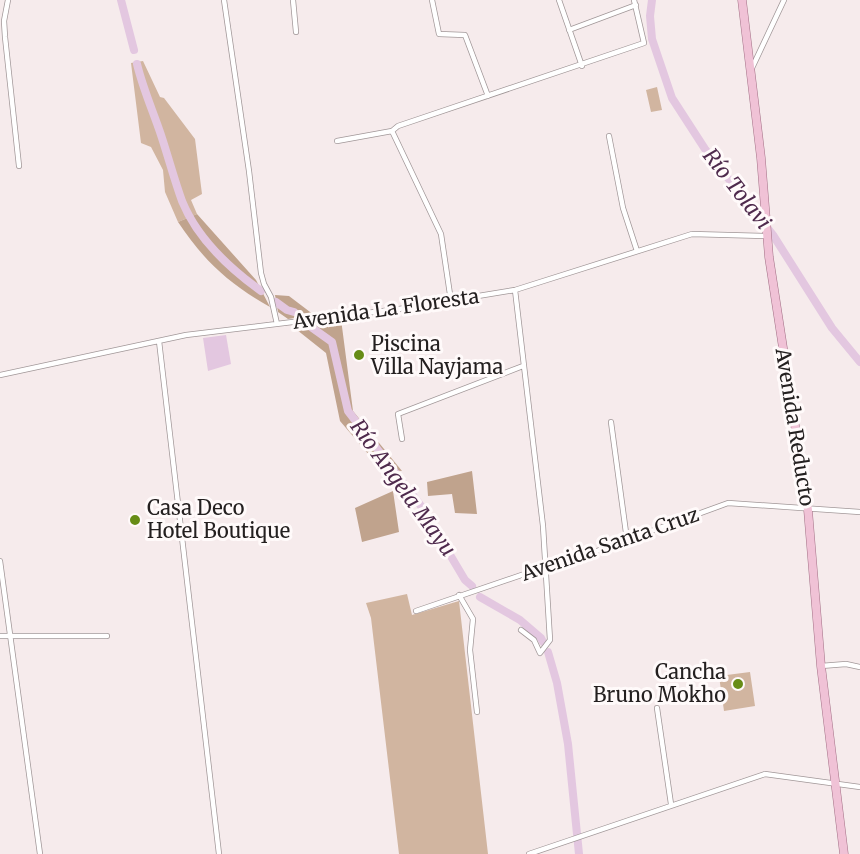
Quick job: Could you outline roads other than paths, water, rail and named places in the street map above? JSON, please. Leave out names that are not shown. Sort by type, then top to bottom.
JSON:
[{"type":"main road","name":"Avenida Reducto","points":[[742,0],[778,322],[808,510],[821,666],[844,854]]},
{"type":"street","points":[[8,0],[4,21],[5,37],[19,166]]},
{"type":"street","points":[[224,0],[249,171],[261,273],[271,297],[277,324]]},
{"type":"street","points":[[293,0],[296,32]]},
{"type":"street","points":[[432,0],[439,34],[465,35],[488,96]]},
{"type":"street","points":[[559,0],[582,66]]},
{"type":"street","points":[[751,69],[784,0]]},
{"type":"street","points":[[338,141],[392,131],[398,126],[645,44],[635,3],[570,30]]},
{"type":"street","points":[[392,131],[441,234],[451,301]]},
{"type":"street","points":[[609,136],[623,208],[637,251]]},
{"type":"street","name":"Avenida La Floresta","points":[[0,375],[159,340],[451,301],[515,290],[692,234],[768,234]]},
{"type":"street","points":[[515,290],[536,455],[550,640],[540,653],[534,640],[521,630]]},
{"type":"street","points":[[159,340],[219,854]]},
{"type":"street","points":[[402,439],[398,414],[524,366]]},
{"type":"street","points":[[611,422],[627,540]]},
{"type":"street","name":"Avenida Santa Cruz","points":[[416,610],[546,568],[728,503],[860,512]]},
{"type":"street","points":[[0,561],[40,854]]},
{"type":"street","points":[[459,595],[472,619],[470,650],[477,712]]},
{"type":"street","points":[[0,636],[11,634],[107,636]]},
{"type":"street","points":[[821,666],[846,664],[860,667]]},
{"type":"street","points":[[657,708],[671,804]]},
{"type":"street","points":[[529,854],[765,774],[860,787]]},
{"type":"waterway","name":"Río Angela Mayu","points":[[121,0],[134,50]]},
{"type":"waterway","name":"Río Tolavi","points":[[652,0],[650,16],[652,39],[672,98],[705,149],[773,235],[832,328],[860,362]]},
{"type":"waterway","name":"Río Angela Mayu","points":[[137,64],[188,215],[215,251],[261,291]]},
{"type":"waterway","name":"Río Angela Mayu","points":[[276,302],[294,312]]},
{"type":"waterway","name":"Río Angela Mayu","points":[[311,327],[332,342],[348,411],[421,506],[465,580],[472,586]]},
{"type":"waterway","name":"Río Angela Mayu","points":[[480,597],[520,620],[543,642]]},
{"type":"waterway","name":"Río Angela Mayu","points":[[548,652],[557,683],[568,744],[579,854]]},
{"type":"place","name":"Piscina Villa Nayjama","points":[[359,355]]},
{"type":"place","name":"Casa Deco Hotel Boutique","points":[[135,520]]},
{"type":"place","name":"Cancha Bruno Mokho","points":[[738,684]]}]
